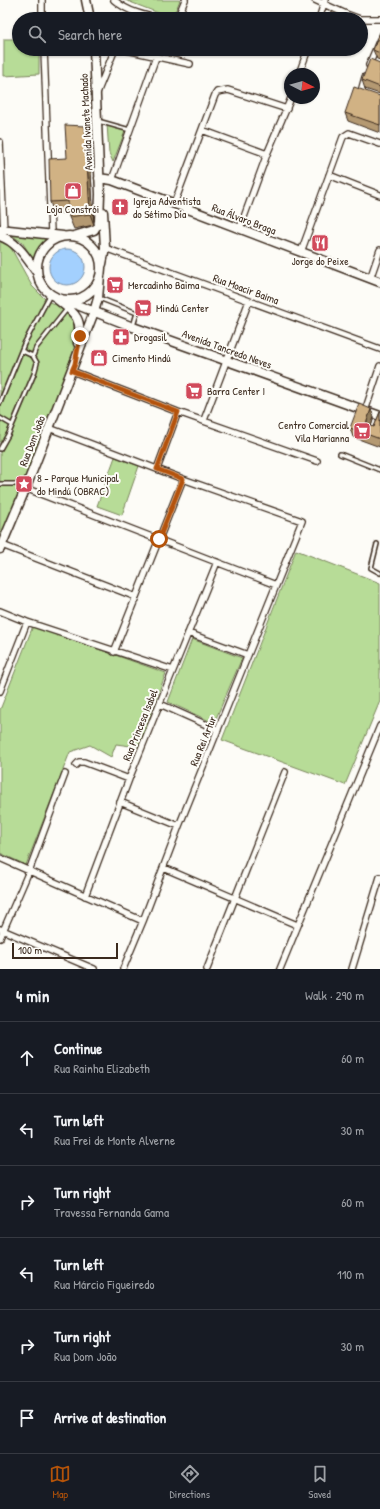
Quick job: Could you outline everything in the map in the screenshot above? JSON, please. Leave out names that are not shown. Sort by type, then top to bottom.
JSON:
[{"type":"main road","points":[[86,0],[89,12]]},
{"type":"main road","name":"Avenida Ivanete Machado","points":[[94,56],[99,178],[104,220],[105,248],[100,273]]},
{"type":"main road","name":"Rua Álvaro Braga","points":[[99,178],[112,180],[380,282]]},
{"type":"main road","name":"Avenida Ivanete Machado","points":[[74,236],[91,232],[97,226],[99,222],[100,194]]},
{"type":"main road","points":[[2,233],[74,236],[88,242],[94,247],[100,261],[100,273],[93,289],[88,294],[67,304]]},
{"type":"main road","points":[[2,233],[20,249],[36,271],[41,284],[53,296]]},
{"type":"main road","points":[[36,271],[39,255],[43,248],[49,242],[64,236]]},
{"type":"main road","name":"Rua Dom João","points":[[1,547],[94,312],[98,298],[100,273]]},
{"type":"main road","name":"Rua Dom João","points":[[53,296],[67,304],[79,320],[80,328],[73,367]]},
{"type":"main road","name":"Avenida Tancredo Neves","points":[[67,304],[94,312],[380,416]]},
{"type":"street","points":[[42,0],[42,12]]},
{"type":"street","points":[[114,0],[128,9],[136,12]]},
{"type":"street","points":[[180,12],[185,0]]},
{"type":"street","points":[[315,0],[325,2],[342,12]]},
{"type":"street","points":[[321,12],[325,2]]},
{"type":"street","points":[[368,19],[380,19]]},
{"type":"street","points":[[369,97],[362,92],[362,88],[380,39]]},
{"type":"street","points":[[44,56],[51,234]]},
{"type":"street","points":[[95,97],[112,56]]},
{"type":"street","points":[[152,56],[190,64]]},
{"type":"street","points":[[301,68],[305,56]]},
{"type":"street","points":[[112,180],[156,57]]},
{"type":"street","points":[[174,204],[217,92],[228,90],[287,109]]},
{"type":"street","points":[[240,228],[267,154],[289,104]]},
{"type":"street","points":[[202,130],[267,154]]},
{"type":"street","points":[[301,252],[341,141],[346,134],[349,133],[380,144]]},
{"type":"street","points":[[0,142],[2,233]]},
{"type":"street","points":[[329,175],[380,194]]},
{"type":"street","name":"Rua Moacir Baima","points":[[105,248],[380,349]]},
{"type":"street","points":[[370,279],[380,250]]},
{"type":"street","points":[[204,420],[249,301]]},
{"type":"street","points":[[365,411],[380,366]]},
{"type":"street","points":[[73,367],[178,412],[317,460]]},
{"type":"street","points":[[157,469],[178,412]]},
{"type":"street","points":[[49,428],[183,479],[114,652]]},
{"type":"street","name":"Rua Rei Artur","points":[[123,969],[302,521],[183,479]]},
{"type":"street","points":[[26,486],[276,585]]},
{"type":"street","points":[[1,547],[136,596]]},
{"type":"street","name":"Rua Princesa Isabel","points":[[85,896],[129,779],[217,562]]},
{"type":"street","points":[[0,611],[27,622],[114,652],[173,670]]},
{"type":"street","points":[[0,691],[27,622]]},
{"type":"street","points":[[188,633],[248,655]]},
{"type":"street","points":[[160,704],[218,730]]},
{"type":"street","points":[[280,969],[380,726]]},
{"type":"street","points":[[76,765],[79,762],[84,762],[129,779]]},
{"type":"street","points":[[206,969],[285,772]]},
{"type":"street","points":[[0,938],[2,930],[29,871],[65,774]]},
{"type":"street","points":[[120,802],[179,826]]},
{"type":"street","points":[[0,858],[143,921]]},
{"type":"street","points":[[164,868],[297,925]]},
{"type":"street","points":[[352,969],[380,877]]},
{"type":"street","points":[[2,930],[94,969]]},
{"type":"lane","points":[[96,120],[130,130]]},
{"type":"lane","points":[[0,403],[22,351],[53,296]]},
{"type":"lane","points":[[98,298],[137,312],[133,327]]},
{"type":"lane","points":[[33,356],[36,348],[67,304]]},
{"type":"lane","points":[[0,449],[37,366],[33,356],[22,351]]},
{"type":"lane","points":[[0,418],[12,425]]},
{"type":"lane","points":[[340,454],[380,470]]},
{"type":"lane","points":[[0,484],[26,486]]},
{"type":"lane","points":[[377,544],[371,568],[380,573]]},
{"type":"lane","points":[[376,552],[380,554]]},
{"type":"green space","points":[[125,0],[180,0],[176,10],[173,12],[156,12]]},
{"type":"green space","points":[[4,39],[12,39],[12,56],[39,56],[39,74],[4,76]]},
{"type":"green space","points":[[107,124],[126,129],[113,162],[109,153]]},
{"type":"green space","points":[[6,232],[55,236],[42,246],[35,262],[22,242]]},
{"type":"green space","points":[[0,237],[6,239],[32,286],[47,301],[64,308],[70,314],[74,326],[74,349],[0,544]]},
{"type":"green space","points":[[115,457],[139,466],[122,515],[97,506]]},
{"type":"green space","points":[[296,550],[380,583],[380,701],[345,785],[222,740]]},
{"type":"green space","points":[[33,626],[166,673],[138,747],[116,744],[111,757],[90,745],[70,752],[26,865],[0,853],[0,710]]},
{"type":"green space","points":[[192,639],[242,658],[214,723],[168,702]]},
{"type":"water","points":[[71,249],[80,254],[84,260],[84,274],[80,280],[71,285],[63,285],[54,280],[50,274],[49,263],[54,254],[60,250]]},
{"type":"building","points":[[380,32],[380,53],[373,50]]},
{"type":"building","points":[[370,59],[380,63],[380,87],[362,80]]},
{"type":"building","points":[[354,87],[380,96],[380,125],[345,113]]},
{"type":"building","name":"Loja Constrói","points":[[65,125],[85,126],[90,214],[69,217],[68,201],[50,202],[49,159],[67,158]]},
{"type":"building","points":[[359,404],[371,409],[366,424],[374,427],[380,412],[380,439],[350,428]]},
{"type":"place","name":"Loja Constrói","points":[[73,191]]},
{"type":"place","name":"Igreja Adventista do Sétimo Dia","points":[[120,207]]},
{"type":"place","name":"Jorge do Peixe","points":[[320,243]]},
{"type":"place","name":"Mercadinho Baima","points":[[115,285]]},
{"type":"place","name":"Mindú Center","points":[[143,308]]},
{"type":"place","name":"Drogasil","points":[[121,337]]},
{"type":"place","name":"Cimento Mindú","points":[[99,358]]},
{"type":"place","name":"Barra Center I","points":[[194,391]]},
{"type":"place","name":"Centro Comercial Vila Marianna","points":[[362,431]]},
{"type":"place","name":"8 - Parque Municipal do Mindú (OBRAC)","points":[[24,484]]},
{"type":"route","points":[[80,336],[75,364],[72,371],[178,412],[157,469],[183,479],[159,539]]}]
